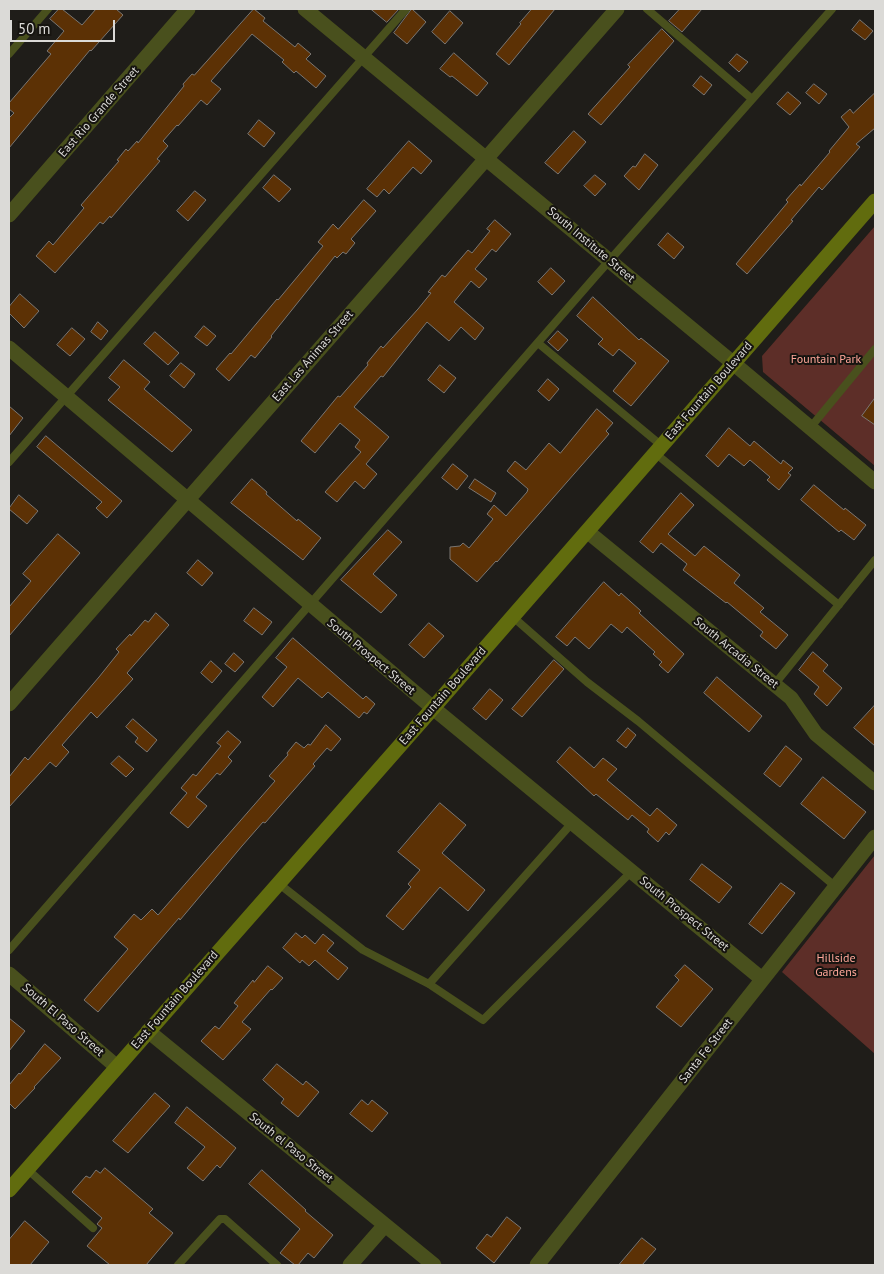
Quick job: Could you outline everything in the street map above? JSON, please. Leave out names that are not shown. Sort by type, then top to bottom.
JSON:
[{"type":"main road","name":"East Fountain Boulevard","points":[[9,1190],[588,532],[875,201]]},
{"type":"street","name":"East Rio Grande Street","points":[[9,215],[188,9]]},
{"type":"street","name":"South Institute Street","points":[[306,9],[875,482]]},
{"type":"street","name":"East Las Animas Street","points":[[9,704],[618,9]]},
{"type":"street","name":"South Prospect Street","points":[[9,348],[310,605],[762,979]]},
{"type":"street","name":"South Arcadia Street","points":[[588,532],[791,698],[816,734],[875,783]]},
{"type":"street","name":"Santa Fe Street","points":[[537,1265],[875,837]]},
{"type":"street","name":"South El Paso Street","points":[[9,974],[117,1067]]},
{"type":"street","name":"South el Paso Street","points":[[148,1031],[434,1265]]},
{"type":"street","points":[[350,1265],[385,1225]]},
{"type":"lane","points":[[9,54],[48,9]]},
{"type":"lane","points":[[9,462],[406,9]]},
{"type":"lane","points":[[647,9],[752,99]]},
{"type":"lane","points":[[9,950],[610,260],[832,9]]},
{"type":"lane","points":[[538,343],[658,450],[839,605]]},
{"type":"lane","points":[[810,428],[875,349]]},
{"type":"lane","points":[[774,685],[875,560]]},
{"type":"lane","points":[[513,617],[587,682],[638,721],[836,887]]},
{"type":"lane","points":[[428,984],[572,823]]},
{"type":"lane","points":[[278,884],[363,950],[428,984],[484,1020],[632,872]]},
{"type":"lane","points":[[27,1168],[93,1228]]},
{"type":"lane","points":[[178,1265],[220,1219],[225,1219],[277,1265]]},
{"type":"green space","name":"Fountain Park","points":[[875,226],[875,466],[763,372],[762,356]]},
{"type":"green space","name":"Hillside Gardens","points":[[875,855],[875,1054],[782,972]]},
{"type":"building","points":[[59,9],[62,9],[82,25],[96,9],[116,9],[123,15],[90,50],[9,148],[9,118],[14,113],[9,109],[9,103],[51,54],[47,51],[64,31],[50,19]]},
{"type":"building","points":[[254,9],[265,18],[263,21],[295,47],[298,43],[311,54],[306,59],[326,76],[316,88],[296,71],[294,73],[282,62],[284,60],[252,34],[211,81],[221,89],[207,105],[201,100],[177,125],[163,141],[168,146],[157,159],[160,161],[111,218],[110,216],[103,224],[100,222],[55,273],[36,256],[49,241],[53,245],[84,208],[81,205],[119,161],[117,160],[126,149],[128,151],[137,141],[138,143],[184,86],[183,84],[192,74],[194,75]]},
{"type":"building","points":[[371,9],[399,9],[387,22]]},
{"type":"building","points":[[412,9],[426,22],[407,44],[394,33]]},
{"type":"building","points":[[532,9],[555,9],[509,65],[496,54]]},
{"type":"building","points":[[680,9],[702,9],[682,32],[669,21]]},
{"type":"building","points":[[450,11],[463,23],[445,44],[432,32]]},
{"type":"building","points":[[860,20],[873,31],[865,40],[852,30]]},
{"type":"building","points":[[662,29],[674,41],[601,125],[588,114],[630,67],[628,65]]},
{"type":"building","points":[[454,53],[488,83],[477,96],[440,69]]},
{"type":"building","points":[[737,54],[748,62],[739,72],[729,63]]},
{"type":"building","points":[[701,76],[712,85],[704,95],[693,86]]},
{"type":"building","points":[[814,84],[827,94],[819,104],[806,93]]},
{"type":"building","points":[[788,92],[801,103],[790,115],[777,104]]},
{"type":"building","points":[[875,93],[875,128],[856,144],[860,147],[822,190],[819,187],[791,220],[793,221],[747,274],[736,264],[788,202],[786,200],[800,184],[801,186],[849,127],[841,117],[850,109],[853,113]]},
{"type":"building","points":[[259,120],[275,133],[264,147],[248,134]]},
{"type":"building","points":[[574,131],[586,142],[558,174],[545,163]]},
{"type":"building","points":[[409,141],[432,161],[421,174],[413,167],[389,194],[384,189],[377,197],[367,189]]},
{"type":"building","points":[[645,154],[658,165],[639,190],[624,176],[633,166],[635,167]]},
{"type":"building","points":[[274,175],[291,189],[279,202],[263,188]]},
{"type":"building","points":[[595,175],[606,184],[595,196],[584,186]]},
{"type":"building","points":[[195,191],[206,200],[188,221],[177,211]]},
{"type":"building","points":[[364,200],[376,211],[351,239],[355,243],[346,254],[343,252],[337,258],[335,256],[255,358],[251,355],[229,381],[216,369],[323,246],[318,242],[333,224],[338,229]]},
{"type":"building","points":[[495,220],[511,234],[496,252],[492,249],[475,269],[487,279],[479,288],[471,281],[454,302],[484,328],[475,340],[461,327],[449,341],[427,322],[383,377],[381,376],[354,407],[389,437],[366,464],[377,474],[364,489],[355,481],[337,502],[325,492],[361,452],[355,447],[360,440],[340,423],[315,453],[301,441],[338,396],[340,397],[368,365],[367,363],[381,346],[383,348],[418,309],[431,293],[428,292],[442,275],[445,277],[468,250],[472,253],[490,231],[487,229]]},
{"type":"building","points":[[668,233],[684,247],[674,259],[658,245]]},
{"type":"building","points":[[551,268],[565,281],[552,295],[538,282]]},
{"type":"building","points":[[20,294],[39,311],[24,328],[9,313],[9,307]]},
{"type":"building","points":[[593,297],[639,340],[641,338],[669,361],[631,406],[613,391],[636,363],[619,349],[613,356],[598,344],[603,339],[577,316]]},
{"type":"building","points":[[98,322],[108,331],[101,340],[91,332]]},
{"type":"building","points":[[204,326],[216,336],[207,346],[195,337]]},
{"type":"building","points":[[72,328],[85,339],[70,356],[57,345]]},
{"type":"building","points":[[558,331],[568,340],[558,351],[548,342]]},
{"type":"building","points":[[155,332],[179,353],[168,365],[144,344]]},
{"type":"building","points":[[124,360],[150,382],[144,389],[192,430],[172,452],[108,400],[120,387],[109,378]]},
{"type":"building","points":[[181,363],[195,374],[184,388],[170,376]]},
{"type":"building","points":[[440,365],[456,378],[444,393],[428,380]]},
{"type":"building","points":[[548,379],[559,389],[549,401],[538,391]]},
{"type":"building","points":[[875,398],[875,425],[862,416]]},
{"type":"building","points":[[9,406],[23,418],[9,436]]},
{"type":"building","points":[[597,409],[613,423],[606,431],[609,434],[497,562],[477,582],[450,559],[450,547],[460,546],[463,543],[469,548],[493,519],[487,514],[494,505],[506,516],[527,492],[528,489],[507,471],[515,461],[526,470],[549,443],[560,453]]},
{"type":"building","points":[[729,428],[750,446],[754,441],[781,464],[783,460],[793,468],[788,473],[791,475],[779,490],[767,480],[770,477],[750,460],[744,466],[729,454],[718,467],[706,456]]},
{"type":"building","points":[[46,436],[122,501],[107,518],[96,508],[102,502],[37,447]]},
{"type":"building","points":[[453,464],[468,476],[457,490],[442,478]]},
{"type":"building","points":[[252,479],[297,521],[298,519],[321,538],[303,560],[231,503]]},
{"type":"building","points":[[475,479],[496,493],[491,502],[469,488]]},
{"type":"building","points":[[814,485],[844,510],[845,508],[866,525],[854,540],[841,530],[839,532],[801,500]]},
{"type":"building","points":[[681,493],[694,505],[668,534],[695,556],[704,546],[740,575],[734,583],[764,608],[760,612],[788,635],[776,649],[760,636],[763,632],[727,602],[683,570],[687,564],[661,543],[653,553],[640,542]]},
{"type":"building","points":[[19,495],[38,511],[27,524],[9,509]]},
{"type":"building","points":[[388,530],[402,542],[373,574],[397,595],[381,613],[341,580]]},
{"type":"building","points":[[58,534],[80,553],[9,636],[9,607],[31,581],[23,574]]},
{"type":"building","points":[[198,560],[213,573],[202,586],[187,573]]},
{"type":"building","points":[[604,582],[619,596],[621,593],[641,611],[639,613],[684,654],[668,673],[659,665],[662,662],[653,654],[655,652],[627,627],[622,633],[611,624],[589,649],[575,637],[567,646],[556,637]]},
{"type":"building","points":[[254,608],[272,622],[262,635],[244,621]]},
{"type":"building","points":[[156,613],[169,625],[127,673],[133,679],[97,718],[91,712],[62,745],[69,752],[56,767],[50,762],[9,807],[9,777],[25,757],[28,760],[99,677],[119,652],[116,649],[145,620],[148,622]]},
{"type":"building","points":[[429,623],[444,636],[424,658],[409,645]]},
{"type":"building","points":[[293,638],[363,699],[366,696],[375,704],[367,714],[364,712],[359,718],[328,692],[322,698],[298,678],[273,707],[262,697],[287,667],[276,658]]},
{"type":"building","points":[[813,652],[828,665],[823,671],[842,688],[827,706],[814,694],[819,687],[799,670]]},
{"type":"building","points":[[234,653],[244,662],[235,672],[225,664]]},
{"type":"building","points":[[554,660],[564,669],[522,717],[512,709]]},
{"type":"building","points":[[211,661],[222,671],[212,683],[201,673]]},
{"type":"building","points":[[717,677],[762,716],[749,732],[704,693]]},
{"type":"building","points":[[490,689],[503,700],[486,720],[473,709]]},
{"type":"building","points":[[875,705],[875,746],[854,728]]},
{"type":"building","points":[[133,719],[157,740],[147,752],[135,742],[138,738],[126,727]]},
{"type":"building","points":[[326,725],[341,739],[331,751],[327,748],[313,764],[315,766],[265,823],[263,822],[180,920],[179,918],[98,1012],[84,1000],[128,949],[114,937],[134,914],[141,920],[152,909],[158,915],[275,781],[269,776],[288,755],[287,753],[296,742],[304,748],[308,744],[310,745]]},
{"type":"building","points":[[628,728],[636,735],[626,748],[617,741]]},
{"type":"building","points":[[228,731],[241,742],[228,757],[232,761],[220,775],[217,773],[196,797],[207,806],[188,828],[170,813],[187,793],[181,788],[193,774],[196,776],[221,746],[217,743]]},
{"type":"building","points":[[786,746],[802,759],[780,787],[764,774]]},
{"type":"building","points":[[570,747],[594,768],[603,758],[617,769],[607,780],[650,816],[657,808],[677,825],[669,835],[666,832],[658,842],[647,832],[649,829],[632,815],[628,820],[596,794],[594,796],[557,762]]},
{"type":"building","points":[[119,756],[134,769],[126,777],[111,764]]},
{"type":"building","points":[[823,777],[866,812],[844,839],[801,804]]},
{"type":"building","points":[[440,803],[466,825],[442,853],[485,890],[468,911],[440,887],[403,930],[386,916],[411,887],[408,884],[420,870],[398,852]]},
{"type":"building","points":[[702,864],[732,887],[719,903],[690,880]]},
{"type":"building","points":[[781,883],[795,893],[762,934],[749,924]]},
{"type":"building","points":[[296,933],[302,938],[305,935],[315,944],[323,934],[334,943],[327,951],[348,968],[338,980],[315,960],[309,966],[302,960],[300,963],[283,948]]},
{"type":"building","points":[[685,965],[713,989],[681,1027],[656,1007],[679,980],[675,976]]},
{"type":"building","points":[[268,966],[283,978],[242,1022],[251,1029],[223,1060],[201,1041],[215,1026],[219,1029],[238,1006],[234,1003],[253,980],[254,982]]},
{"type":"building","points":[[9,1018],[25,1031],[9,1051]]},
{"type":"building","points":[[45,1044],[61,1058],[15,1109],[9,1103],[9,1085]]},
{"type":"building","points":[[277,1064],[303,1085],[306,1081],[319,1092],[298,1117],[281,1103],[284,1099],[263,1080]]},
{"type":"building","points":[[155,1093],[170,1106],[128,1153],[113,1141]]},
{"type":"building","points":[[362,1100],[368,1105],[372,1100],[388,1113],[372,1132],[350,1114]]},
{"type":"building","points":[[187,1107],[236,1148],[220,1168],[217,1165],[203,1181],[187,1168],[205,1147],[175,1123]]},
{"type":"building","points":[[105,1168],[153,1209],[149,1213],[173,1233],[146,1265],[110,1265],[87,1246],[102,1228],[97,1224],[102,1218],[72,1192],[86,1176],[90,1178],[96,1170],[100,1173]]},
{"type":"building","points":[[262,1170],[333,1235],[314,1258],[308,1253],[298,1265],[295,1265],[280,1253],[300,1229],[249,1184]]},
{"type":"building","points":[[507,1217],[521,1228],[494,1263],[476,1248],[487,1234],[491,1237]]},
{"type":"building","points":[[25,1221],[49,1242],[30,1265],[9,1265],[9,1240]]},
{"type":"building","points":[[642,1238],[656,1249],[642,1265],[619,1265]]}]
